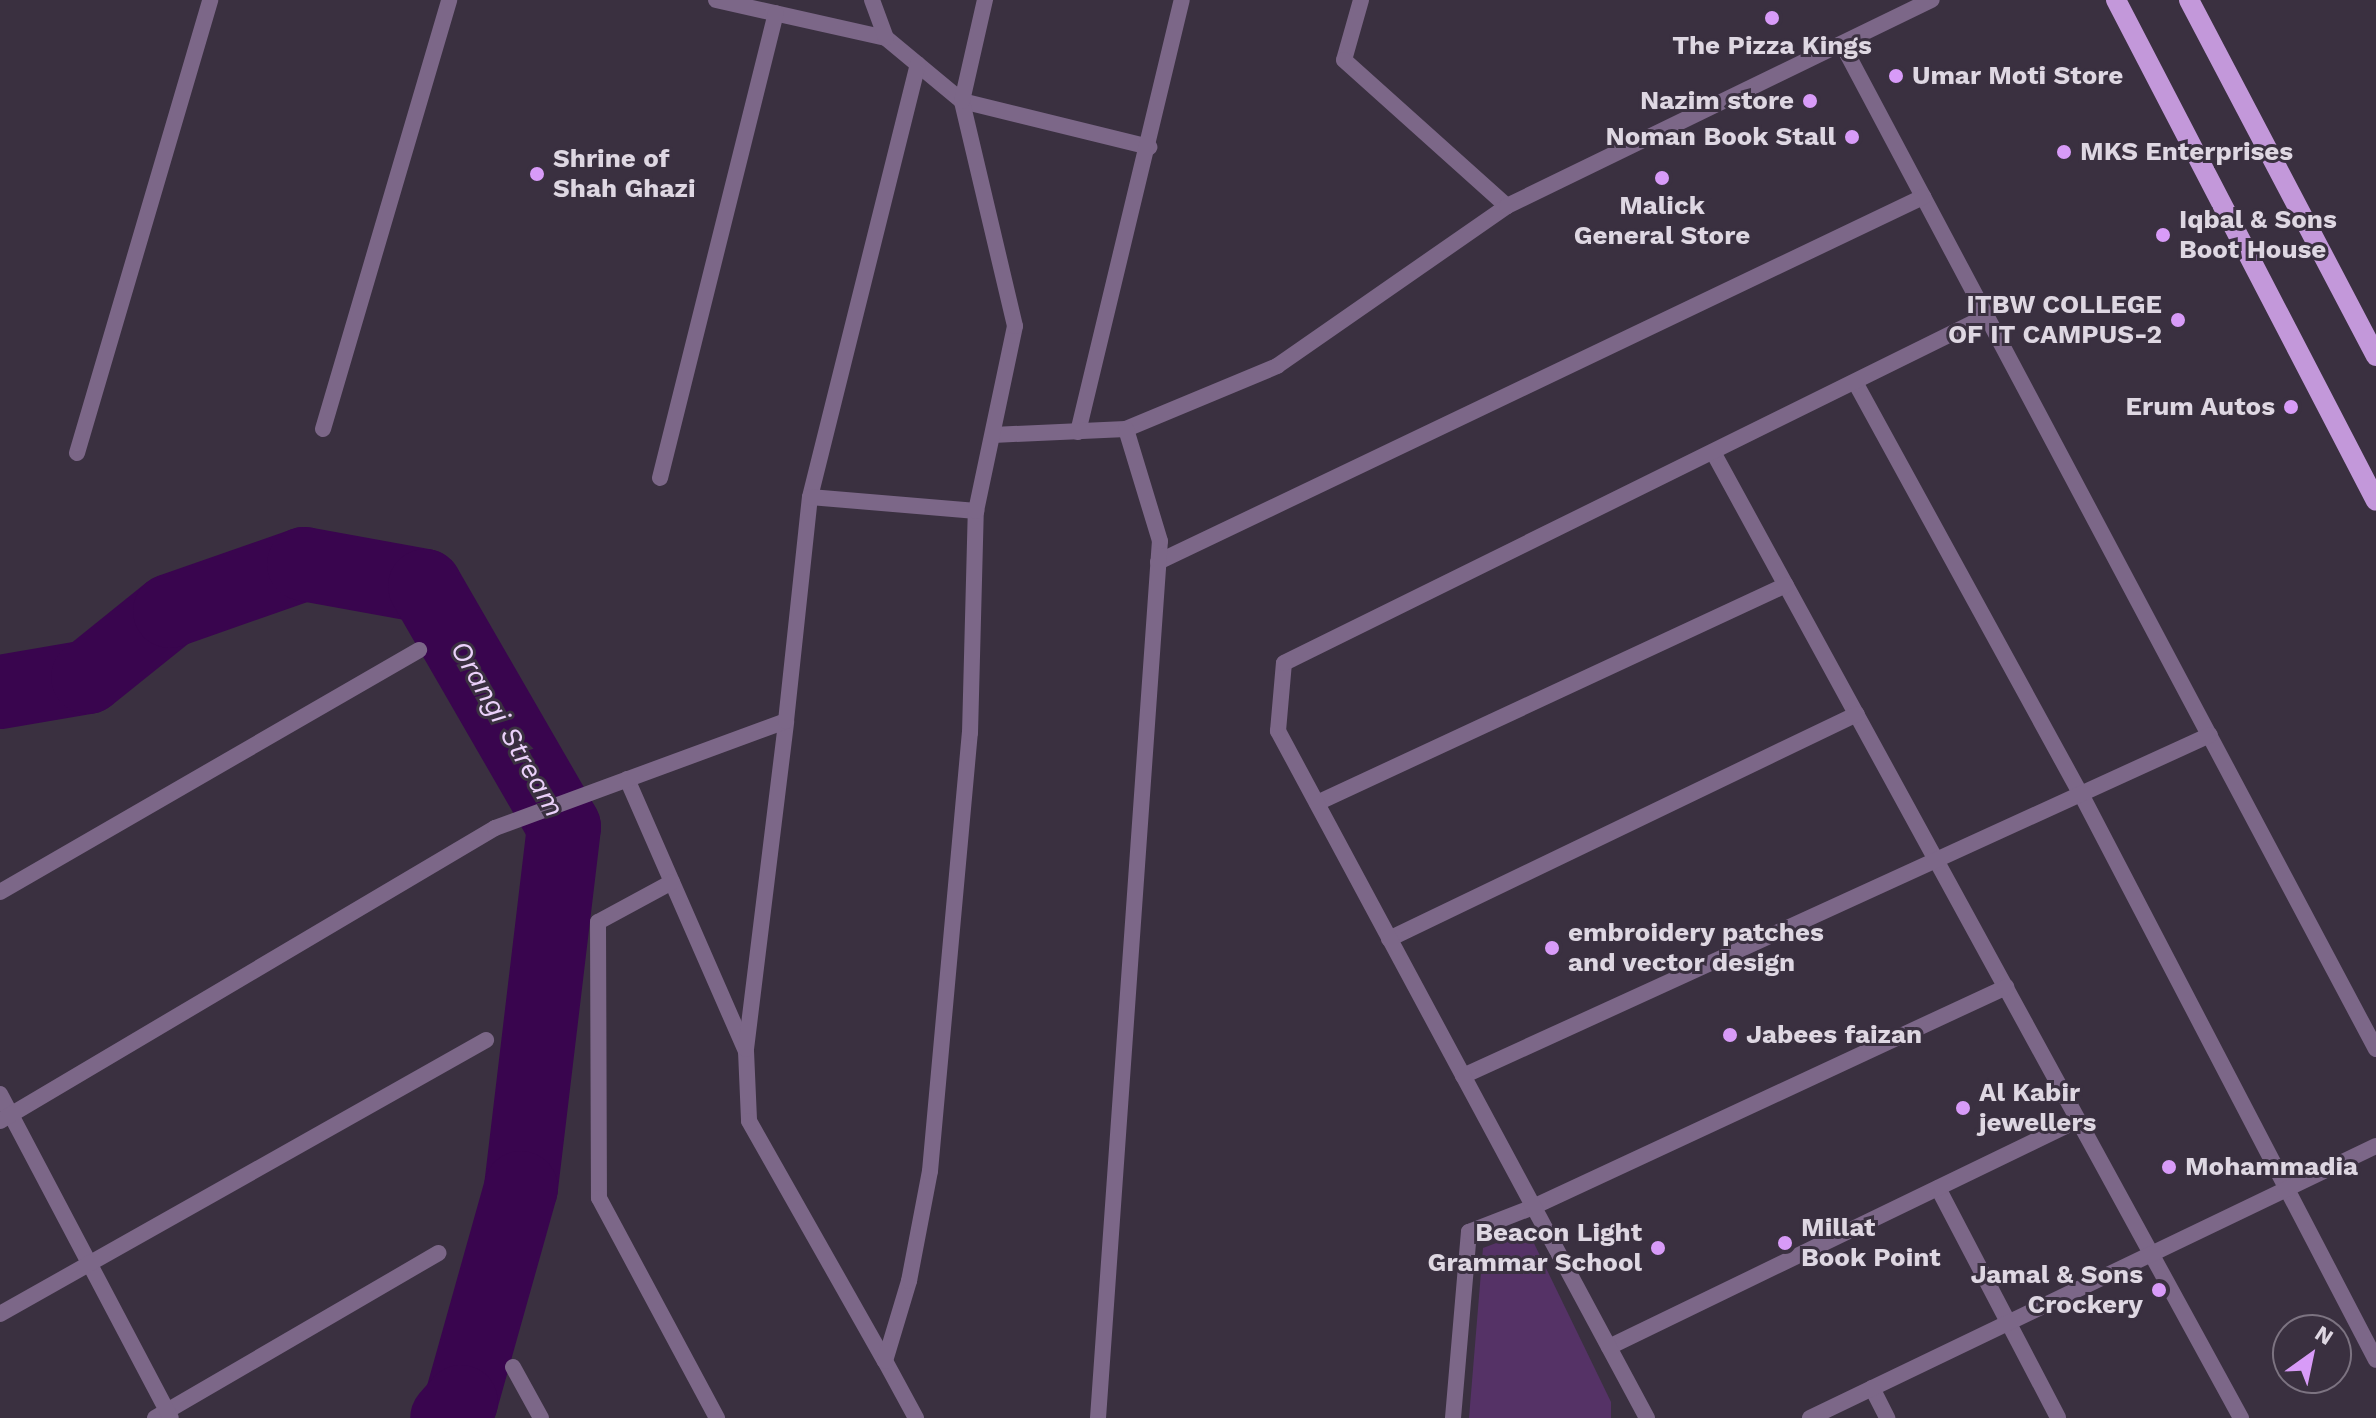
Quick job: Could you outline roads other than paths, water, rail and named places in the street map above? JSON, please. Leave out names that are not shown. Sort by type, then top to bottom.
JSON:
[{"type":"main road","points":[[2116,0],[2376,501]]},
{"type":"main road","points":[[2189,0],[2376,356]]},
{"type":"street","points":[[77,453],[210,0]]},
{"type":"street","points":[[323,429],[449,0]]},
{"type":"street","points":[[716,0],[886,38],[962,101],[1149,147]]},
{"type":"street","points":[[872,0],[886,38]]},
{"type":"street","points":[[885,1361],[909,1281],[930,1171],[970,733],[976,511],[1015,326],[962,101],[985,0]]},
{"type":"street","points":[[1078,432],[1182,0]]},
{"type":"street","points":[[1361,0],[1344,60],[1507,206]]},
{"type":"street","points":[[993,435],[1126,429],[1277,366],[1507,206],[1932,0]]},
{"type":"street","points":[[660,478],[776,13]]},
{"type":"street","points":[[1842,44],[2376,1049]]},
{"type":"street","points":[[916,1418],[749,1121],[746,1051],[810,497],[918,64]]},
{"type":"street","points":[[1158,562],[1923,197]]},
{"type":"street","points":[[1647,1418],[1278,731],[1284,663],[1987,316]]},
{"type":"street","points":[[1855,382],[2081,794],[2376,1360]]},
{"type":"street","points":[[1098,1418],[1160,541],[1126,429]]},
{"type":"street","points":[[1713,452],[2241,1418]]},
{"type":"street","points":[[810,497],[976,511]]},
{"type":"street","points":[[1317,803],[1786,585]]},
{"type":"street","points":[[0,892],[419,650]]},
{"type":"street","points":[[1389,939],[1857,714]]},
{"type":"street","points":[[6,1117],[495,828],[786,721]]},
{"type":"street","points":[[1463,1076],[2210,735]]},
{"type":"street","points":[[625,780],[746,1051]]},
{"type":"street","points":[[672,882],[598,922],[599,1198],[717,1418]]},
{"type":"street","points":[[1453,1418],[1469,1232],[1533,1207],[2006,987]]},
{"type":"street","points":[[0,1314],[486,1040]]},
{"type":"street","points":[[0,1094],[6,1117],[88,1263],[164,1416],[439,1253]]},
{"type":"street","points":[[1609,1347],[2078,1120]]},
{"type":"street","points":[[1810,1418],[2376,1146]]},
{"type":"street","points":[[1938,1188],[2058,1418]]},
{"type":"street","points":[[513,1367],[541,1418]]},
{"type":"street","points":[[1872,1388],[1887,1418]]},
{"type":"waterway","name":"Orangi Stream","points":[[0,692],[88,677],[170,611],[304,564],[425,586],[564,827],[521,1188],[461,1402],[447,1418]]},
{"type":"place","name":"The Pizza Kings","points":[[1772,18]]},
{"type":"place","name":"Umar Moti Store","points":[[1896,76]]},
{"type":"place","name":"Nazim store","points":[[1810,101]]},
{"type":"place","name":"Noman Book Stall","points":[[1852,137]]},
{"type":"place","name":"MKS Enterprises","points":[[2064,152]]},
{"type":"place","name":"Shrine of Shah Ghazi","points":[[537,174]]},
{"type":"place","name":"Malick General Store","points":[[1662,178]]},
{"type":"place","name":"Iqbal & Sons Boot House","points":[[2163,235]]},
{"type":"place","name":"ITBW COLLEGE OF IT CAMPUS-2","points":[[2178,320]]},
{"type":"place","name":"Erum Autos","points":[[2291,407]]},
{"type":"place","name":"embroidery patches and vector design","points":[[1552,948]]},
{"type":"place","name":"Jabees faizan","points":[[1730,1035]]},
{"type":"place","name":"Al Kabir jewellers","points":[[1963,1108]]},
{"type":"place","name":"Mohammadia","points":[[2169,1167]]},
{"type":"place","name":"Millat Book Point","points":[[1785,1243]]},
{"type":"place","name":"Beacon Light Grammar School","points":[[1658,1248]]},
{"type":"place","name":"Jamal & Sons Crockery","points":[[2159,1290]]}]
